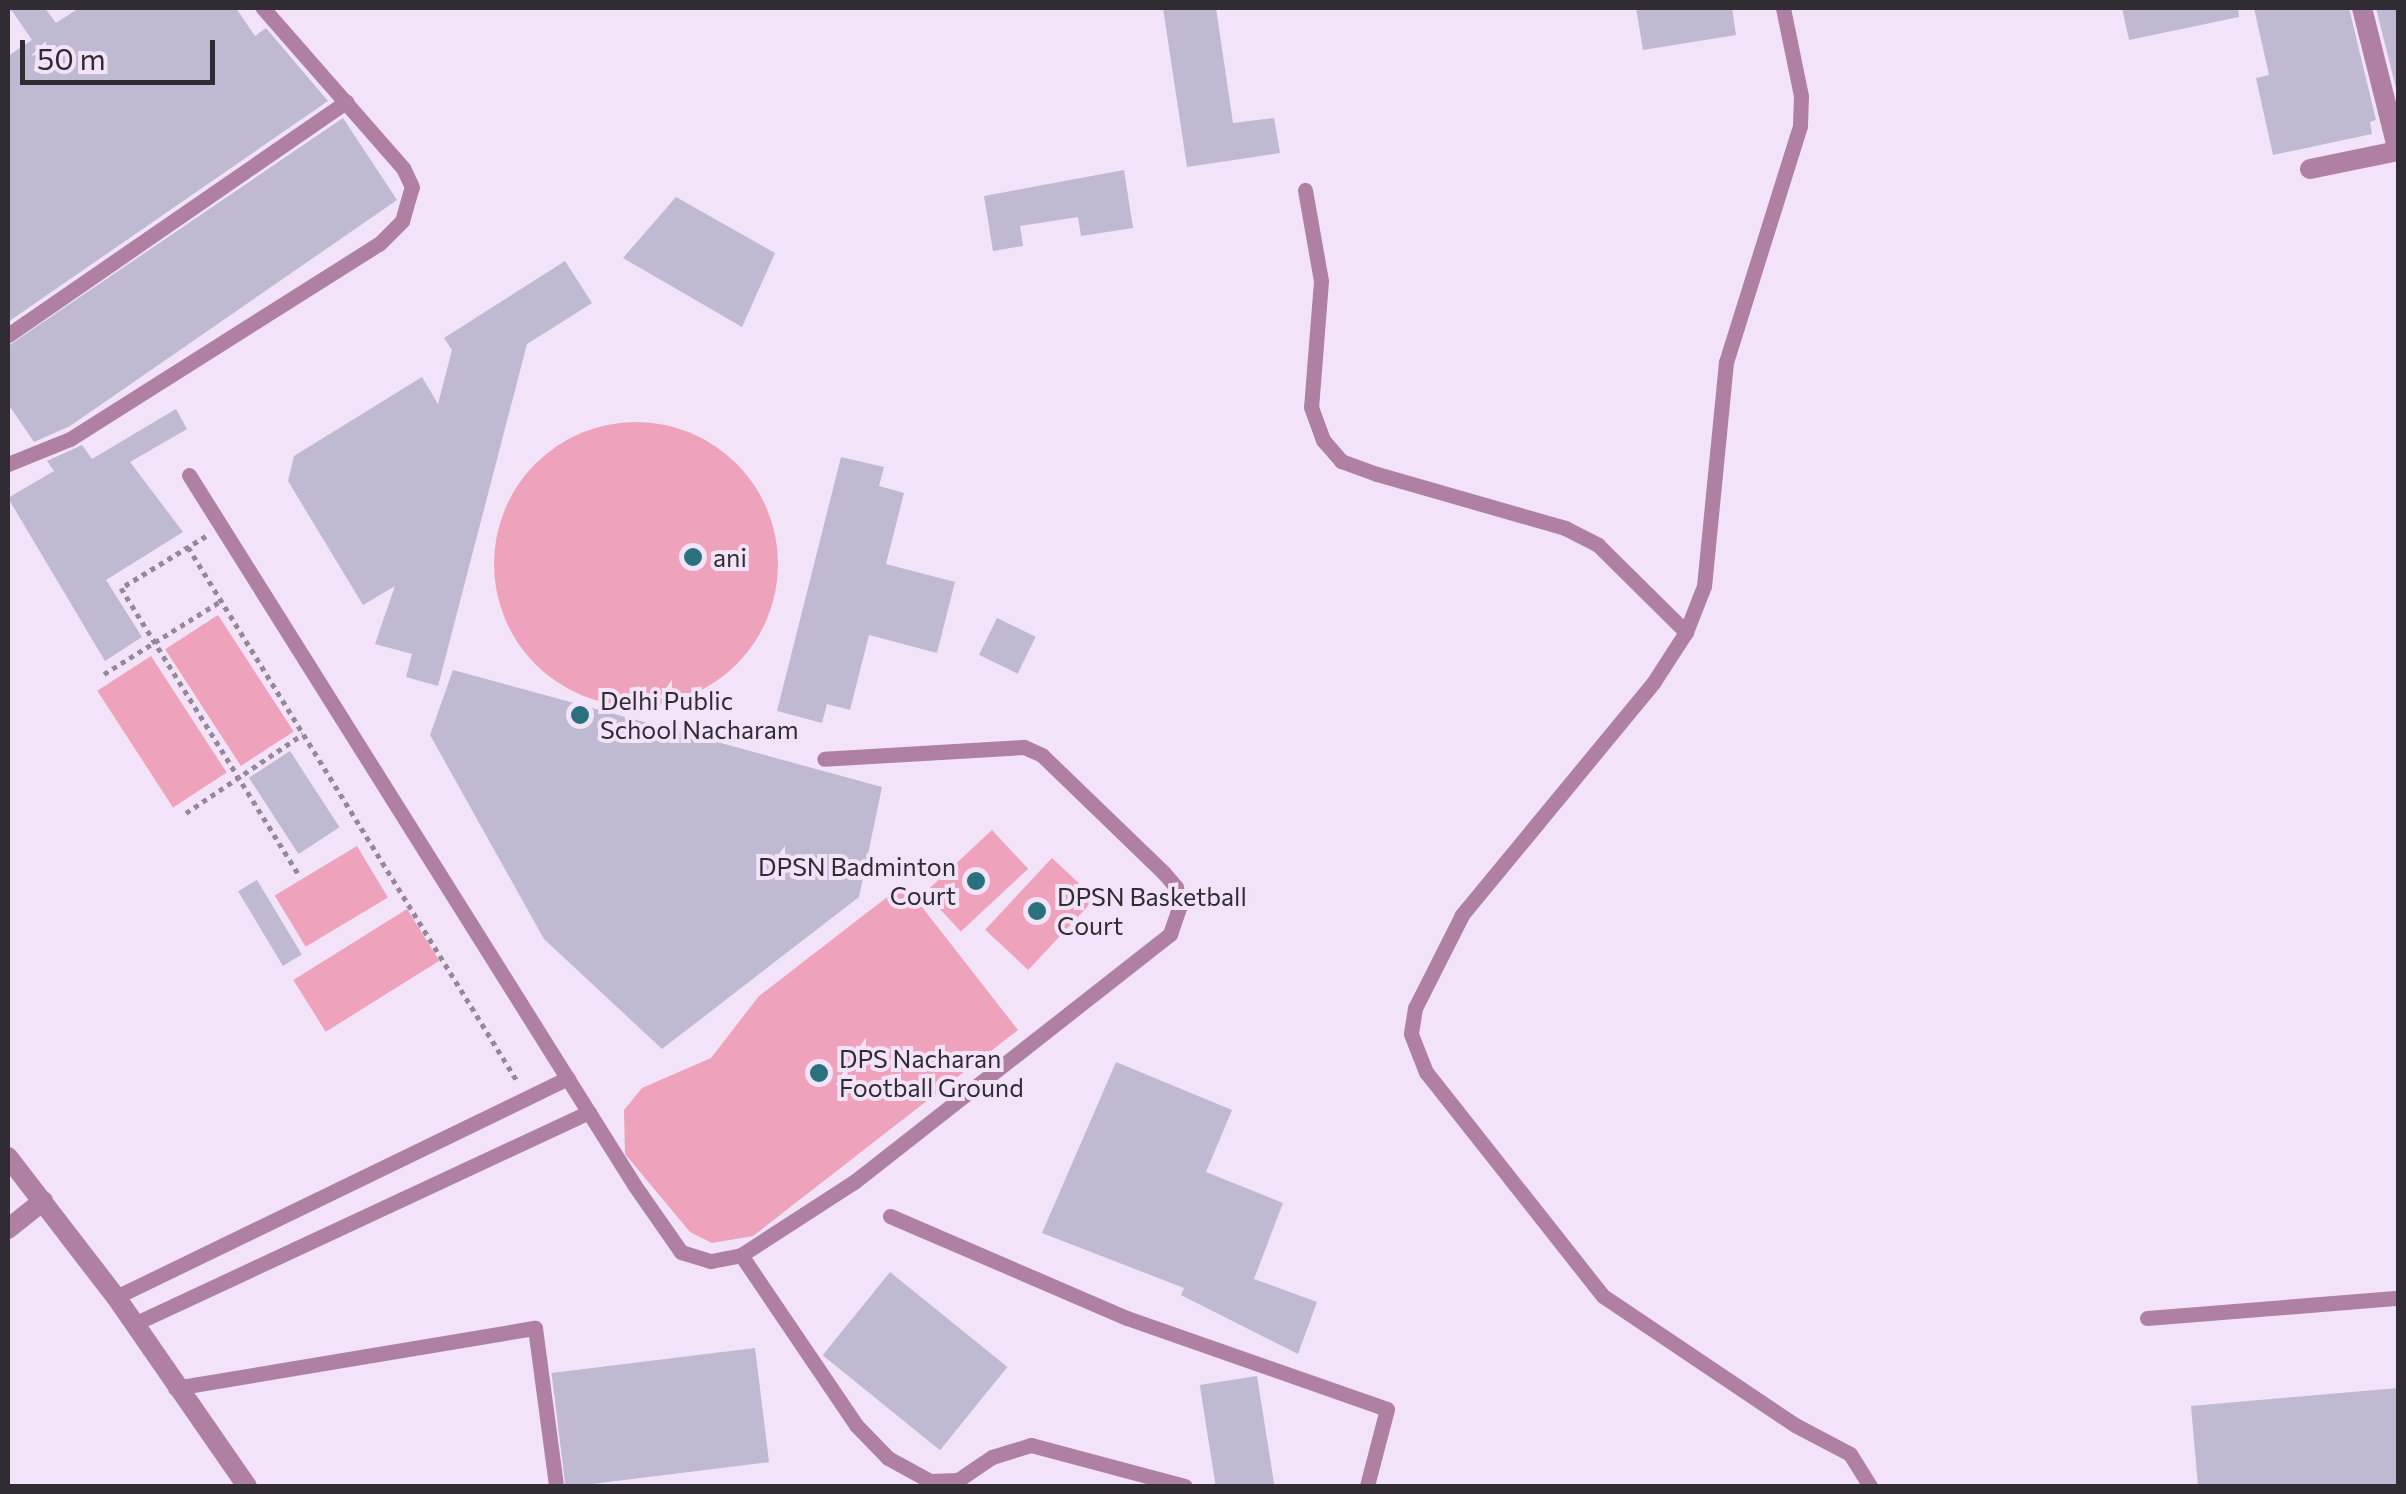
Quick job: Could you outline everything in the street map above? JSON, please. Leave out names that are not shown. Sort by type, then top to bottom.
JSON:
[{"type":"street","points":[[2310,169],[2398,151],[2362,8]]},
{"type":"street","points":[[8,1156],[116,1297],[175,1388],[247,1486]]},
{"type":"street","points":[[8,1229],[43,1201]]},
{"type":"lane","points":[[8,464],[70,440],[379,244],[402,221],[412,187],[403,168],[263,8]]},
{"type":"lane","points":[[1783,8],[1801,96],[1800,126],[1726,362],[1704,586],[1686,632],[1653,683],[1462,916],[1415,1008],[1411,1034],[1426,1072],[1603,1296],[1795,1426],[1850,1454],[1870,1486]]},
{"type":"lane","points":[[8,335],[346,102]]},
{"type":"lane","points":[[1305,190],[1321,280],[1310,406],[1323,440],[1342,460],[1359,468],[1565,528],[1598,545],[1686,632]]},
{"type":"lane","points":[[189,475],[681,1252],[711,1262],[741,1255],[854,1182],[1170,934],[1180,908],[1176,887],[1164,873],[1042,755],[1024,747],[824,759]]},
{"type":"lane","points":[[116,1297],[568,1078]]},
{"type":"lane","points":[[134,1324],[589,1112]]},
{"type":"lane","points":[[890,1216],[1127,1318],[1387,1409],[1367,1486]]},
{"type":"lane","points":[[741,1255],[856,1424],[888,1458],[930,1480],[958,1480],[992,1457],[1031,1445],[1185,1486]]},
{"type":"lane","points":[[2147,1318],[2398,1298]]},
{"type":"lane","points":[[175,1388],[536,1328],[556,1486]]},
{"type":"path","points":[[222,527],[121,588],[298,874]]},
{"type":"path","points":[[188,547],[528,1098]]},
{"type":"path","points":[[104,674],[221,602]]},
{"type":"path","points":[[186,813],[303,734]]},
{"type":"shaded area","points":[[636,422],[690,433],[715,446],[736,464],[754,485],[767,510],[778,564],[767,618],[754,643],[736,664],[715,682],[690,695],[636,706],[582,695],[557,682],[536,664],[518,643],[505,618],[494,564],[505,510],[518,485],[536,464],[557,446],[582,433]]},
{"type":"shaded area","points":[[218,615],[294,732],[241,766],[165,649]]},
{"type":"shaded area","points":[[151,656],[227,773],[173,807],[97,691]]},
{"type":"shaded area","name":"DPSN Badminton Court","points":[[992,830],[1028,869],[961,932],[925,893]]},
{"type":"shaded area","points":[[357,846],[388,897],[306,947],[275,895]]},
{"type":"shaded area","name":"DPSN Basketball Court","points":[[1052,858],[1095,898],[1028,970],[985,930]]},
{"type":"shaded area","name":"DPS Nacharan Football Ground","points":[[904,884],[1018,1030],[753,1236],[712,1243],[690,1232],[625,1154],[624,1110],[642,1088],[711,1058],[759,996]]},
{"type":"shaded area","points":[[407,909],[439,961],[326,1032],[293,980]]},
{"type":"building","points":[[10,8],[45,8],[56,23],[79,8],[236,8],[255,36],[266,28],[328,101],[8,322],[8,56],[32,40]]},
{"type":"building","points":[[1163,8],[1216,8],[1233,123],[1274,118],[1280,153],[1187,167]]},
{"type":"building","points":[[1636,8],[1732,8],[1736,35],[1643,50]]},
{"type":"building","points":[[2122,8],[2238,8],[2239,17],[2129,40]]},
{"type":"building","points":[[2254,8],[2349,8],[2376,120],[2370,122],[2372,134],[2273,155],[2256,78],[2269,75]]},
{"type":"building","points":[[2376,8],[2398,8],[2398,96]]},
{"type":"building","points":[[343,118],[397,200],[70,426],[34,442],[8,404],[8,346]]},
{"type":"building","points":[[1124,170],[1133,228],[1081,236],[1078,217],[1020,226],[1023,246],[993,251],[984,196]]},
{"type":"building","points":[[676,197],[775,253],[742,327],[623,258]]},
{"type":"building","points":[[565,261],[592,303],[527,344],[438,686],[406,677],[412,654],[375,644],[395,586],[363,605],[288,481],[294,456],[422,377],[438,404],[452,350],[444,338]]},
{"type":"building","points":[[176,409],[187,429],[130,462],[183,532],[106,580],[142,637],[105,661],[8,498],[54,471],[47,461],[82,445],[92,459]]},
{"type":"building","points":[[841,457],[884,467],[879,486],[904,493],[886,564],[955,582],[937,653],[869,635],[850,710],[827,704],[822,723],[777,711]]},
{"type":"building","points":[[997,618],[1036,637],[1018,674],[979,655]]},
{"type":"building","points":[[453,670],[882,787],[859,897],[662,1049],[544,939],[430,735]]},
{"type":"building","points":[[290,751],[340,827],[298,854],[249,778]]},
{"type":"building","points":[[257,880],[302,955],[283,966],[238,891]]},
{"type":"building","points":[[1116,1062],[1232,1110],[1206,1172],[1283,1203],[1254,1279],[1317,1302],[1298,1354],[1181,1295],[1184,1288],[1042,1233]]},
{"type":"building","points":[[890,1272],[1007,1367],[940,1450],[823,1355]]},
{"type":"building","points":[[755,1348],[769,1462],[565,1486],[552,1373]]},
{"type":"building","points":[[1257,1376],[1274,1486],[1216,1486],[1200,1385]]},
{"type":"building","points":[[2398,1388],[2398,1486],[2198,1486],[2191,1406]]},
{"type":"place","name":"ani","points":[[693,557]]},
{"type":"place","name":"Delhi Public School Nacharam","points":[[580,715]]},
{"type":"place","name":"DPSN Badminton Court","points":[[976,881]]},
{"type":"place","name":"DPSN Basketball Court","points":[[1037,911]]},
{"type":"place","name":"DPS Nacharan Football Ground","points":[[819,1073]]}]
